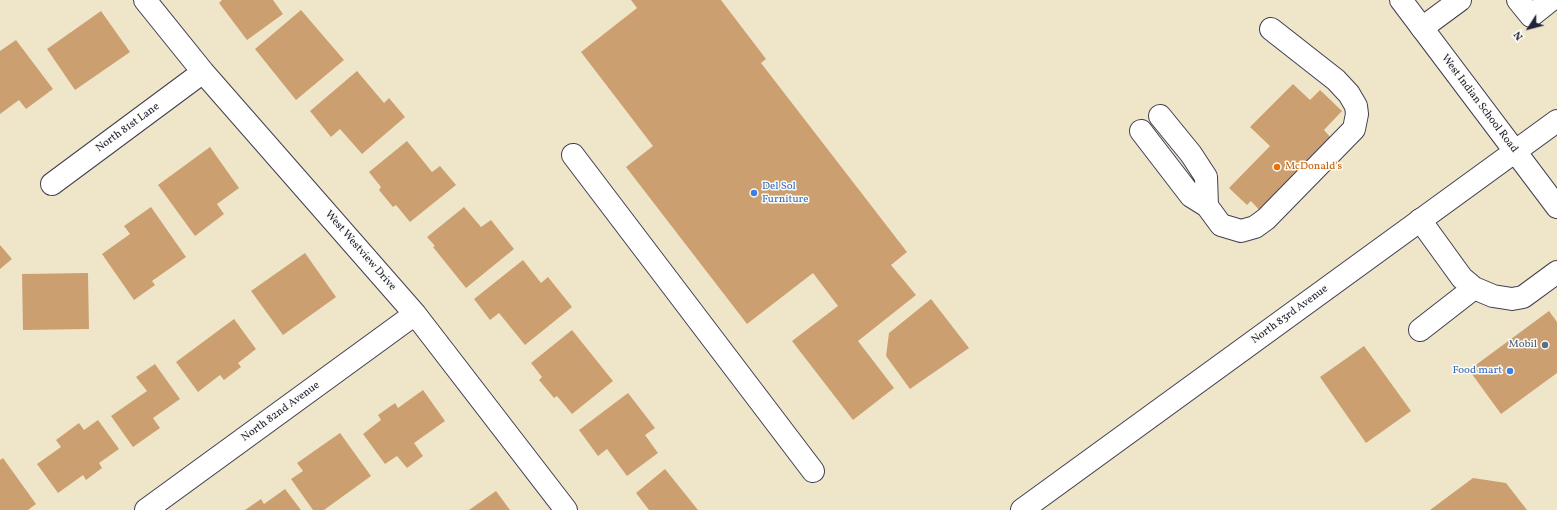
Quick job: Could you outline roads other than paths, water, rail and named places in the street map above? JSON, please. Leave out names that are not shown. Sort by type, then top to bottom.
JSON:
[{"type":"street","name":"West Westview Drive","points":[[145,0],[203,72],[415,314],[566,510]]},
{"type":"street","name":"West Indian School Road","points":[[1401,0],[1557,207]]},
{"type":"street","points":[[1422,28],[1460,0]]},
{"type":"street","points":[[1518,0],[1530,16],[1551,0]]},
{"type":"street","points":[[1142,131],[1191,196],[1207,206],[1221,225],[1241,231],[1254,227],[1266,219],[1354,129],[1357,114],[1356,106],[1349,94],[1336,80],[1271,29]]},
{"type":"street","name":"North 81st Lane","points":[[52,184],[203,72]]},
{"type":"street","points":[[1160,116],[1192,154],[1206,178],[1207,206]]},
{"type":"street","name":"North 83rd Avenue","points":[[1022,510],[1557,121]]},
{"type":"street","points":[[573,155],[813,471]]},
{"type":"street","points":[[1420,220],[1462,278],[1474,288],[1493,296],[1512,299],[1523,297],[1557,272]]},
{"type":"street","points":[[1420,330],[1474,288]]},
{"type":"street","name":"North 82nd Avenue","points":[[146,510],[415,314]]},
{"type":"place","name":"McDonald's","points":[[1277,167]]},
{"type":"place","name":"Del Sol Furniture","points":[[754,193]]},
{"type":"place","name":"Mobil","points":[[1545,345]]},
{"type":"place","name":"Food mart","points":[[1510,371]]}]
